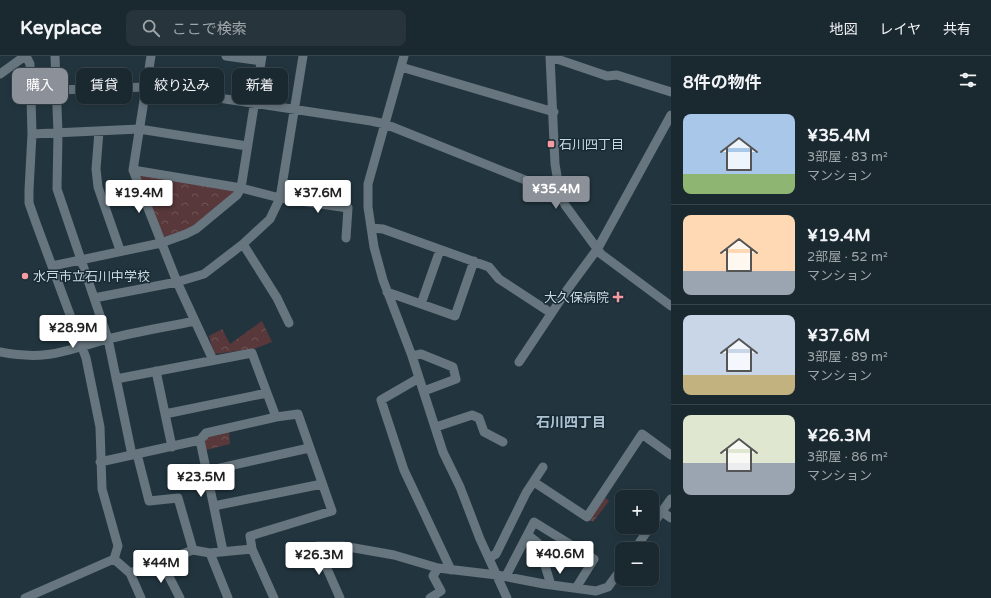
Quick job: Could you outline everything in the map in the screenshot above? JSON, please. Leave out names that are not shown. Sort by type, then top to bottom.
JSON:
[{"type":"street","points":[[0,74],[25,56],[30,64],[32,134],[29,202],[83,347],[100,427],[102,489],[118,546],[114,559],[25,598]]},
{"type":"street","points":[[55,56],[56,68]]},
{"type":"street","points":[[149,68],[151,56]]},
{"type":"street","points":[[226,56],[261,59]]},
{"type":"street","points":[[94,298],[177,282],[204,274],[242,244],[270,219],[280,198],[303,56]]},
{"type":"street","points":[[404,56],[368,184],[374,247],[388,292],[424,391],[443,452],[460,487],[489,558],[502,575],[507,598]]},
{"type":"street","points":[[671,92],[617,75],[607,76],[555,57],[555,164],[560,194],[573,217],[598,248],[601,254],[671,306]]},
{"type":"street","points":[[401,67],[554,112]]},
{"type":"street","points":[[68,90],[140,87]]},
{"type":"street","points":[[57,104],[57,189],[108,339],[116,379],[135,455],[150,501],[178,498],[192,550]]},
{"type":"street","points":[[143,104],[133,170],[177,282],[213,360]]},
{"type":"street","points":[[52,266],[120,250],[161,243],[196,229],[238,195],[254,104]]},
{"type":"street","points":[[261,104],[385,124],[560,194]]},
{"type":"street","points":[[519,362],[551,313],[598,248],[671,115]]},
{"type":"street","points":[[32,134],[139,129],[247,146]]},
{"type":"street","points":[[99,131],[96,169],[98,187],[120,250]]},
{"type":"street","points":[[133,170],[240,188],[280,198],[348,208],[346,238]]},
{"type":"street","points":[[371,228],[383,229],[489,267],[499,279],[551,313]]},
{"type":"street","points":[[242,244],[277,298],[289,323]]},
{"type":"street","points":[[421,304],[440,250]]},
{"type":"street","points":[[388,292],[455,316],[474,261]]},
{"type":"street","points":[[0,352],[34,357],[49,355],[108,339],[195,321]]},
{"type":"street","points":[[116,379],[252,353],[276,417]]},
{"type":"street","points":[[412,356],[421,354],[453,367],[456,379],[424,391]]},
{"type":"street","points":[[156,371],[172,447]]},
{"type":"street","points":[[419,378],[381,400],[404,470],[451,570]]},
{"type":"street","points":[[165,414],[267,392]]},
{"type":"street","points":[[100,462],[200,440],[206,433],[276,417],[298,414],[332,511],[250,536],[252,548],[274,598]]},
{"type":"street","points":[[436,428],[472,415],[479,418],[484,432],[503,442]]},
{"type":"street","points":[[534,482],[586,516],[642,434],[671,455]]},
{"type":"street","points":[[200,440],[223,551]]},
{"type":"street","points":[[207,471],[309,448]]},
{"type":"street","points":[[489,558],[496,554],[526,493],[543,467]]},
{"type":"street","points":[[214,506],[322,484]]},
{"type":"street","points":[[659,516],[671,499]]},
{"type":"street","points":[[662,512],[671,518]]},
{"type":"street","points":[[502,575],[528,535],[534,522],[594,559],[576,588]]},
{"type":"street","points":[[528,535],[538,543],[551,585]]},
{"type":"street","points":[[340,598],[318,546],[343,546],[394,555],[438,568],[502,575],[551,585],[596,591],[608,587],[615,578]]},
{"type":"street","points":[[130,573],[192,550],[210,553],[252,548]]},
{"type":"street","points":[[210,553],[228,598]]},
{"type":"street","points":[[114,559],[130,573],[141,598]]},
{"type":"street","points":[[161,561],[180,598]]},
{"type":"street","points":[[430,598],[441,591],[433,576],[438,568]]},
{"type":"green space","points":[[140,175],[233,189],[233,193],[188,230],[163,237]]},
{"type":"green space","points":[[262,321],[272,342],[254,349],[214,354],[209,336],[222,329],[230,344]]},
{"type":"green space","points":[[229,431],[230,444],[206,450],[203,441],[207,436]]},
{"type":"green space","points":[[603,496],[609,501],[593,522],[587,519]]},
{"type":"place","name":"石川四丁目","points":[[551,144]]},
{"type":"place","name":"水戸市立石川中学校","points":[[25,276]]},
{"type":"place","name":"大久保病院","points":[[618,297]]},
{"type":"district","name":"石川四丁目","points":[[571,422]]}]
